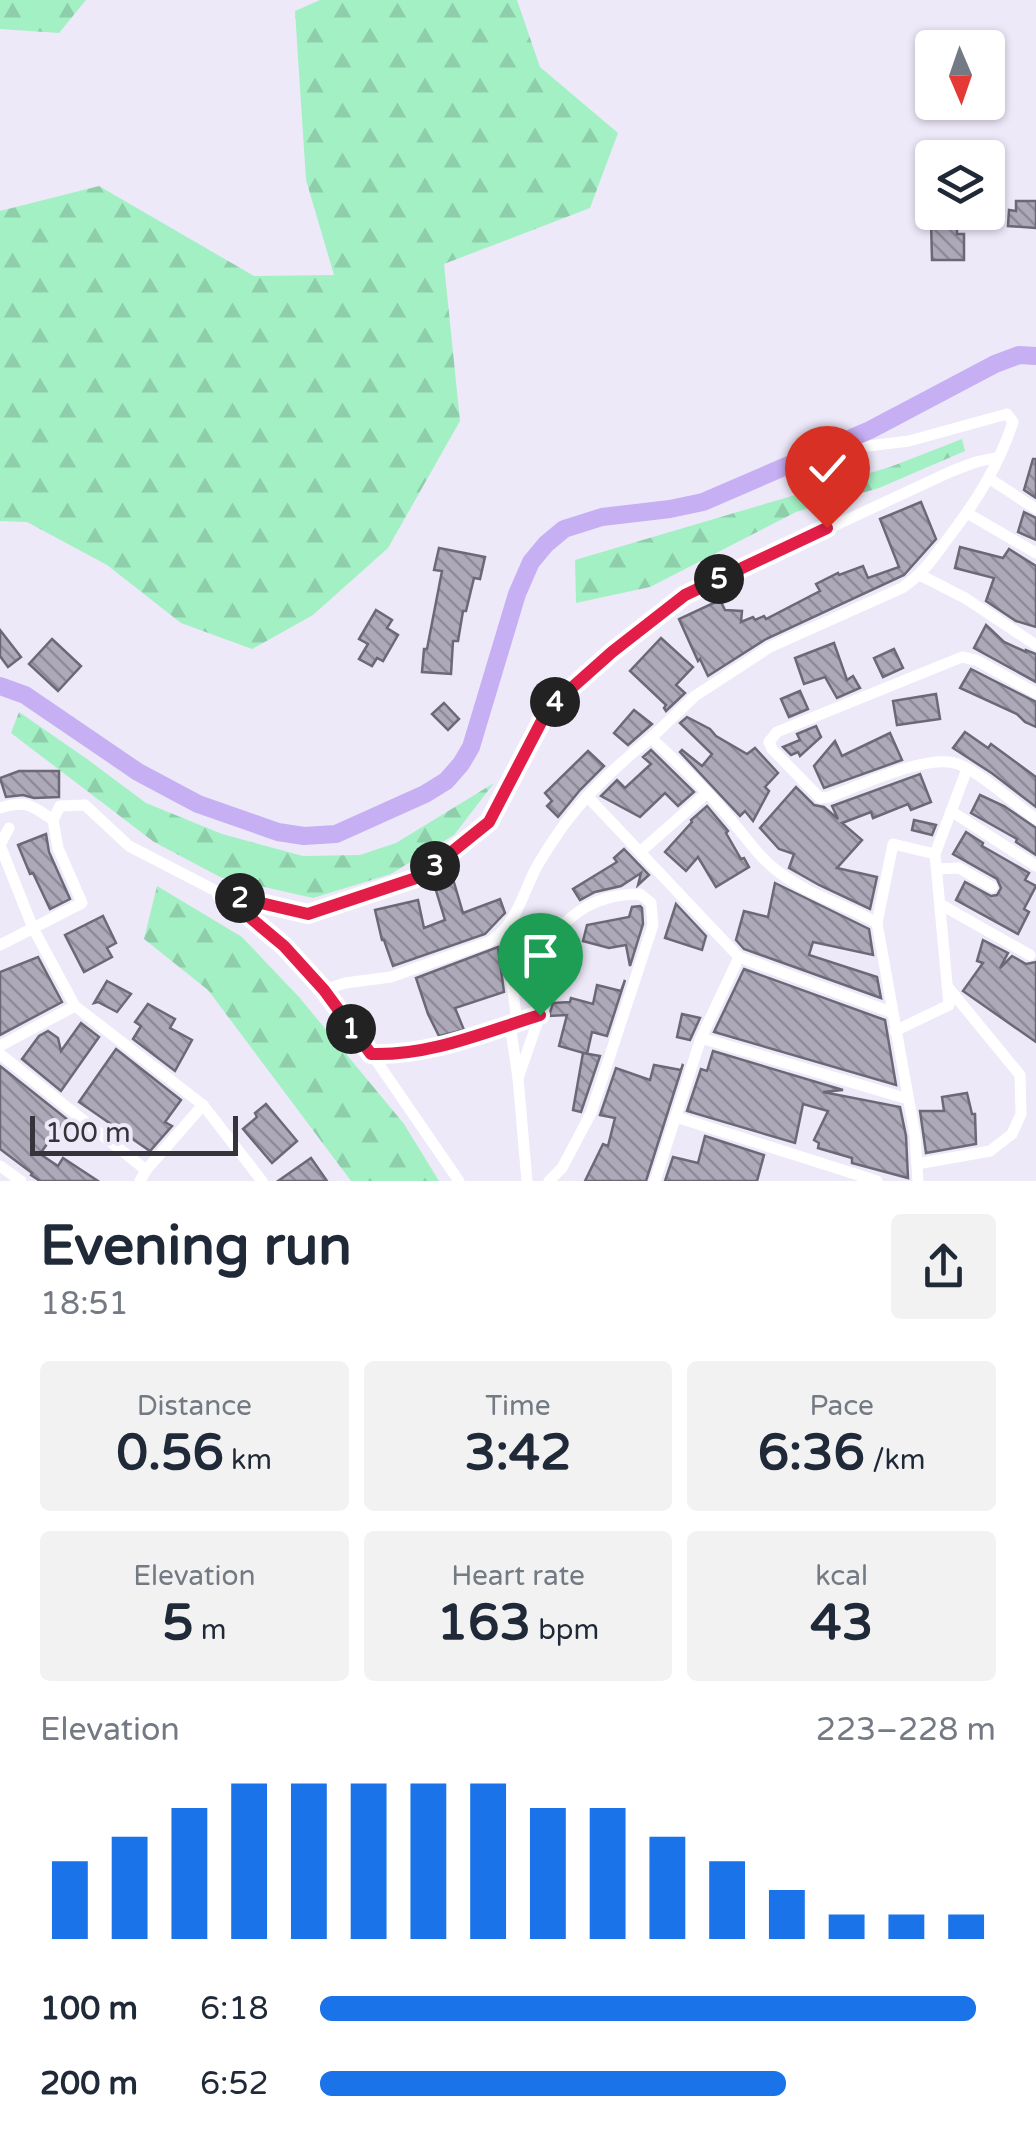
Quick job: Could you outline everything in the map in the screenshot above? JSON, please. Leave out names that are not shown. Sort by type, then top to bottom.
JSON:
[{"type":"main road","points":[[0,686],[25,695],[138,772],[198,804],[278,832],[304,836],[336,834],[425,794],[446,781],[461,764],[471,747],[517,594],[531,562],[564,530],[602,516],[704,502],[896,418],[995,364],[1019,355],[1036,356]]},
{"type":"street","points":[[324,990],[392,977],[489,942],[505,930],[536,868],[565,824],[618,764],[695,696],[770,647],[902,588],[920,575],[990,478],[1014,422],[1008,414],[909,441],[816,452]]},
{"type":"street","points":[[222,894],[308,914],[422,876],[489,822],[548,709],[685,595],[952,471],[999,457]]},
{"type":"street","points":[[990,478],[1036,509]]},
{"type":"street","points":[[966,513],[1036,553]]},
{"type":"street","points":[[920,575],[965,598],[1036,645]]},
{"type":"street","points":[[1036,693],[976,660],[962,657],[777,732],[770,742],[812,792],[824,798],[924,762],[942,761],[967,768],[1036,819]]},
{"type":"street","points":[[651,738],[779,873],[877,923]]},
{"type":"street","points":[[895,1030],[949,1005],[936,854],[967,768]]},
{"type":"street","points":[[640,852],[706,792]]},
{"type":"street","points":[[588,796],[739,957],[891,1012]]},
{"type":"street","points":[[0,808],[29,804],[53,820]]},
{"type":"street","points":[[0,945],[82,903],[58,848],[53,820],[60,806],[85,806],[129,846],[222,894],[284,946],[324,990],[459,1181]]},
{"type":"street","points":[[951,811],[1036,866]]},
{"type":"street","points":[[9,828],[0,845],[33,928],[75,1006],[203,1105],[262,1181]]},
{"type":"street","points":[[918,1181],[915,1134],[877,923],[893,844],[936,854]]},
{"type":"street","points":[[937,868],[959,868],[992,887]]},
{"type":"street","points":[[518,1078],[540,1015],[562,926],[597,900],[640,894],[651,903],[653,926],[591,1113],[562,1168],[548,1181]]},
{"type":"street","points":[[940,904],[1030,955]]},
{"type":"street","points":[[505,930],[527,1181]]},
{"type":"street","points":[[655,1181],[701,1038],[739,957]]},
{"type":"street","points":[[917,1164],[990,1151],[1012,1134],[1022,1114],[1020,1075],[947,986]]},
{"type":"street","points":[[0,1046],[75,1006]]},
{"type":"street","points":[[371,1054],[421,1051],[540,1015]]},
{"type":"street","points":[[701,1038],[908,1099]]},
{"type":"street","points":[[0,1054],[143,1175],[203,1105]]},
{"type":"street","points":[[676,1117],[877,1181]]},
{"type":"street","points":[[0,1166],[21,1181]]},
{"type":"green space","points":[[0,0],[86,0],[59,33],[0,29]]},
{"type":"green space","points":[[320,0],[517,0],[540,67],[618,133],[590,208],[444,264],[460,421],[388,548],[313,615],[252,649],[181,623],[107,565],[27,522],[0,521],[0,211],[99,186],[254,276],[334,275],[306,180],[295,11]]},
{"type":"green space","points":[[962,439],[965,451],[879,488],[796,512],[650,587],[576,603],[575,560],[890,467]]},
{"type":"green space","points":[[19,712],[146,803],[222,834],[303,856],[360,855],[396,843],[494,783],[454,835],[391,874],[313,898],[220,877],[154,842],[11,733]]},
{"type":"green space","points":[[157,886],[242,937],[299,997],[404,1124],[439,1181],[351,1181],[208,990],[144,939]]},
{"type":"building","points":[[1016,201],[1036,201],[1036,228],[1008,226],[1009,210],[1016,211]]},
{"type":"building","points":[[931,230],[957,230],[957,234],[964,234],[964,260],[932,260]]},
{"type":"building","points":[[1036,459],[1036,498],[1024,490]]},
{"type":"building","points":[[921,502],[936,539],[904,575],[766,639],[708,676],[679,619],[720,600],[725,610],[742,611],[741,622],[753,617],[766,619],[820,591],[816,584],[838,573],[863,566],[868,578],[899,567],[880,519]]},
{"type":"building","points":[[1024,512],[1036,518],[1036,540],[1018,532]]},
{"type":"building","points":[[960,547],[1003,558],[1009,549],[1036,566],[1036,627],[1016,621],[986,601],[994,578],[955,568]]},
{"type":"building","points":[[439,548],[485,557],[480,579],[474,578],[463,611],[458,641],[453,641],[451,674],[422,672],[442,571],[434,570]]},
{"type":"building","points":[[376,610],[392,620],[387,628],[398,635],[383,661],[377,658],[372,666],[359,659],[368,644],[359,639]]},
{"type":"building","points":[[986,625],[1004,642],[1036,654],[1036,682],[974,648]]},
{"type":"building","points":[[0,630],[21,657],[8,667],[0,656]]},
{"type":"building","points":[[661,638],[693,667],[676,685],[685,693],[666,711],[666,705],[630,671]]},
{"type":"building","points":[[52,639],[81,666],[58,691],[29,664]]},
{"type":"building","points":[[834,643],[847,680],[853,676],[860,688],[837,698],[825,677],[804,684],[795,658]]},
{"type":"building","points":[[894,649],[903,668],[883,677],[874,658]]},
{"type":"building","points":[[971,669],[1036,702],[1036,727],[960,688]]},
{"type":"building","points":[[800,691],[808,709],[789,717],[781,699]]},
{"type":"building","points":[[936,694],[940,719],[897,725],[893,701]]},
{"type":"building","points":[[444,703],[459,719],[448,730],[432,714]]},
{"type":"building","points":[[634,710],[652,724],[628,745],[614,733]]},
{"type":"building","points":[[687,717],[747,754],[755,748],[778,773],[765,787],[769,791],[753,821],[745,811],[740,816],[680,752],[702,766],[712,754],[680,723]]},
{"type":"building","points":[[816,726],[821,737],[800,756],[798,752],[791,755],[783,747],[800,740],[797,734]]},
{"type":"building","points":[[965,732],[988,748],[991,744],[1036,777],[1036,807],[953,748]]},
{"type":"building","points":[[890,733],[902,760],[824,788],[814,766],[835,741],[842,756]]},
{"type":"building","points":[[651,750],[694,792],[678,806],[665,793],[640,817],[601,796],[617,780],[625,788],[651,764],[643,757]]},
{"type":"building","points":[[588,751],[604,766],[558,817],[547,806],[552,801],[545,793]]},
{"type":"building","points":[[19,771],[59,771],[59,797],[6,797],[0,778]]},
{"type":"building","points":[[920,774],[931,802],[911,810],[908,804],[873,818],[871,812],[842,823],[862,840],[837,868],[877,877],[870,909],[789,868],[794,854],[779,849],[760,828],[796,787],[814,805],[824,807],[838,819],[832,806]]},
{"type":"building","points":[[980,795],[1036,828],[1036,855],[1017,839],[971,813]]},
{"type":"building","points":[[707,806],[728,831],[749,867],[716,887],[698,857],[686,871],[665,852]]},
{"type":"building","points":[[914,820],[936,825],[932,835],[912,830]]},
{"type":"building","points":[[966,832],[982,846],[1029,873],[1025,880],[1036,886],[1024,909],[1029,912],[1018,934],[956,900],[965,882],[991,896],[1001,888],[997,879],[953,854]]},
{"type":"building","points":[[46,834],[49,852],[70,899],[50,909],[18,845]]},
{"type":"building","points":[[624,849],[649,875],[638,885],[641,873],[621,886],[580,900],[573,889],[617,862],[614,858]]},
{"type":"building","points":[[453,879],[463,913],[500,899],[505,913],[485,934],[393,966],[375,910],[418,900],[424,928],[445,920],[434,884]]},
{"type":"building","points":[[775,883],[869,929],[873,955],[813,942],[809,955],[877,977],[881,998],[744,949],[736,940],[744,911],[768,917]]},
{"type":"building","points":[[676,904],[706,936],[702,950],[665,938]]},
{"type":"building","points":[[640,906],[643,924],[630,966],[626,945],[609,948],[583,941],[587,925],[629,917],[632,907]]},
{"type":"building","points":[[103,916],[116,943],[107,948],[112,957],[84,972],[65,935]]},
{"type":"building","points":[[983,940],[1008,953],[1000,968],[1012,956],[1026,964],[1036,962],[1036,1042],[963,991],[983,963],[977,961]]},
{"type":"building","points":[[516,943],[521,956],[531,952],[539,978],[538,986],[522,991]]},
{"type":"building","points":[[498,947],[504,992],[455,1008],[464,1030],[439,1036],[416,978]]},
{"type":"building","points":[[38,957],[62,1002],[0,1035],[0,972]]},
{"type":"building","points":[[744,969],[885,1020],[896,1085],[714,1032]]},
{"type":"building","points":[[625,980],[607,1036],[592,1032],[587,1054],[559,1046],[567,1015],[549,1016],[553,1003],[570,1002],[571,998],[593,1004],[597,985],[621,991]]},
{"type":"building","points":[[107,981],[131,994],[117,1012],[94,1003]]},
{"type":"building","points":[[148,1004],[175,1019],[170,1028],[192,1040],[175,1071],[133,1039],[141,1026],[135,1022]]},
{"type":"building","points":[[682,1014],[700,1018],[690,1040],[677,1037]]},
{"type":"building","points":[[81,1023],[99,1037],[61,1091],[22,1059],[39,1036],[48,1031],[58,1038],[61,1051]]},
{"type":"building","points":[[116,1049],[181,1100],[165,1122],[172,1126],[150,1151],[79,1102]]},
{"type":"building","points":[[713,1051],[843,1090],[823,1092],[900,1107],[908,1178],[852,1163],[852,1158],[818,1148],[819,1143],[814,1140],[828,1111],[803,1104],[795,1143],[687,1111],[701,1069],[707,1071]]},
{"type":"building","points":[[583,1053],[600,1056],[581,1112],[573,1110]]},
{"type":"building","points":[[683,1064],[646,1181],[585,1181],[603,1144],[608,1146],[615,1118],[600,1115],[616,1068],[650,1080],[654,1065],[681,1070]]},
{"type":"building","points":[[0,1066],[73,1124],[67,1132],[59,1127],[40,1154],[58,1166],[63,1158],[98,1181],[40,1181],[0,1149]]},
{"type":"building","points":[[967,1093],[975,1114],[976,1144],[926,1153],[920,1111],[944,1111],[942,1097]]},
{"type":"building","points":[[266,1104],[297,1141],[272,1163],[243,1129]]},
{"type":"building","points":[[705,1136],[764,1155],[757,1181],[665,1181],[673,1157],[698,1163]]},
{"type":"building","points":[[311,1158],[327,1181],[278,1181]]},
{"type":"route","points":[[540,1015],[434,1048],[408,1054],[371,1054],[324,990],[284,946],[222,894],[308,914],[422,876],[489,822],[548,709],[612,652],[685,595],[827,528]]}]
